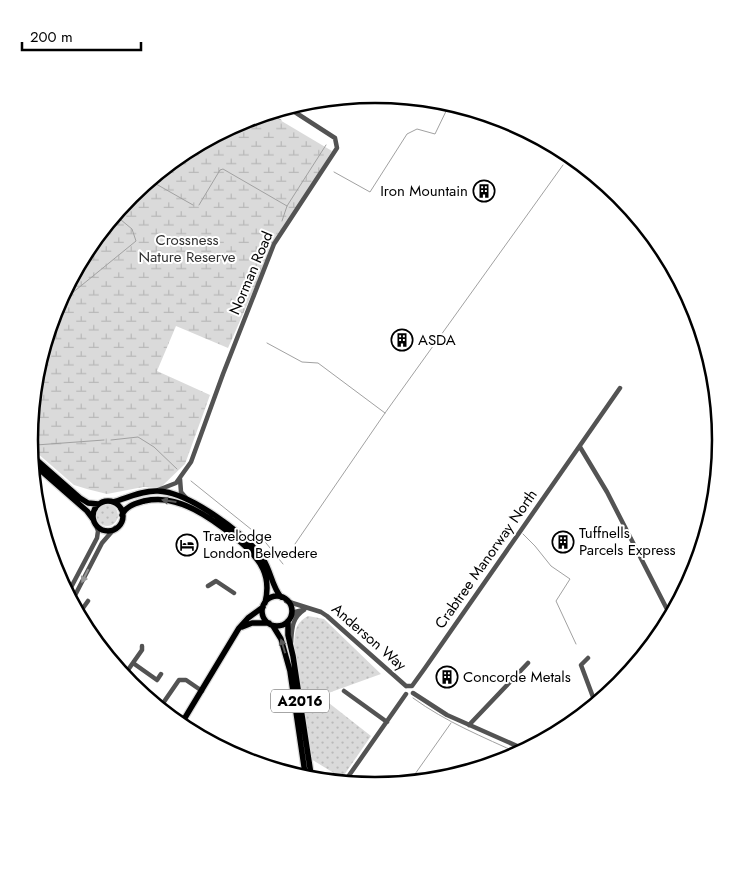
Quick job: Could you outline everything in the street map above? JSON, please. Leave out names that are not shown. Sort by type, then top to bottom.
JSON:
[{"type":"main road","points":[[38,461],[88,503],[113,502],[157,491],[172,493],[224,522],[256,549],[265,561],[276,592],[291,608],[289,619],[282,626],[252,623],[239,628]]},
{"type":"main road","points":[[39,469],[105,530],[115,528],[121,522],[126,508],[148,500],[174,501],[197,511],[231,535],[258,560],[267,582],[263,615],[271,624]]},
{"type":"main road","points":[[39,472],[58,486]]},
{"type":"main road","points":[[113,502],[120,507],[122,516]]},
{"type":"main road","points":[[95,522],[94,512],[98,504]]},
{"type":"main road","points":[[184,719],[239,628],[273,597],[284,599]]},
{"type":"main road","name":"A2016","points":[[289,619],[287,627],[311,772]]},
{"type":"main road","name":"A2016","points":[[271,624],[280,639],[290,671],[305,771]]},
{"type":"street","name":"Norman Road","points":[[181,476],[195,453],[223,374],[274,244],[337,148],[337,141],[332,135],[296,113]]},
{"type":"street","name":"Crabtree Manorway North","points":[[412,686],[620,388]]},
{"type":"street","points":[[580,447],[607,492],[667,609]]},
{"type":"street","points":[[157,491],[172,486],[181,476]]},
{"type":"street","points":[[181,476],[181,492],[187,500]]},
{"type":"street","points":[[71,587],[97,538],[98,531],[95,522]]},
{"type":"street","points":[[75,595],[99,549],[115,528]]},
{"type":"street","points":[[208,586],[216,581],[234,593]]},
{"type":"street","name":"Anderson Way","points":[[284,599],[306,610],[321,612],[332,619],[406,686]]},
{"type":"street","points":[[83,608],[87,602]]},
{"type":"street","points":[[289,619],[295,612],[306,610]]},
{"type":"street","points":[[290,646],[292,623],[297,616],[306,610]]},
{"type":"street","points":[[128,670],[142,646]]},
{"type":"street","points":[[588,658],[581,665],[593,698]]},
{"type":"street","points":[[133,663],[157,680],[161,674]]},
{"type":"street","points":[[469,725],[528,663]]},
{"type":"street","points":[[163,703],[179,680],[186,680],[202,691]]},
{"type":"street","points":[[168,684],[173,688]]},
{"type":"street","points":[[348,777],[406,694],[404,691],[406,686],[412,686],[414,689],[413,693]]},
{"type":"street","points":[[344,691],[387,722]]},
{"type":"street","points":[[406,694],[410,695],[413,693],[447,715],[517,746]]},
{"type":"green space","name":"Crossness Nature Reserve","points":[[277,118],[332,151],[271,251],[228,348],[176,326],[157,371],[210,395],[185,464],[161,487],[143,487],[107,494],[74,485],[38,454],[40,396],[49,353],[63,311],[94,253],[107,235],[152,187],[187,160],[226,138],[267,121]]},
{"type":"green space","points":[[107,504],[117,511],[118,515],[111,525],[107,526],[97,519],[96,515],[103,505]]},
{"type":"green space","points":[[308,616],[324,619],[381,674],[320,696],[371,736],[343,776],[338,776],[311,759],[294,648],[295,633],[303,619]]},
{"type":"waterway","points":[[334,172],[370,192],[407,134],[417,129],[435,134],[446,111]]},
{"type":"waterway","points":[[277,118],[281,120]]},
{"type":"waterway","points":[[282,221],[287,206],[326,145]]},
{"type":"waterway","points":[[295,544],[385,413],[563,165]]},
{"type":"waterway","points":[[199,205],[220,170],[223,169],[287,206]]},
{"type":"waterway","points":[[156,184],[193,205]]},
{"type":"waterway","points":[[70,294],[136,241],[132,229],[120,219]]},
{"type":"waterway","points":[[267,343],[302,362],[318,363],[385,413]]},
{"type":"waterway","points":[[111,440],[138,437],[154,447],[177,469]]},
{"type":"waterway","points":[[38,445],[104,440]]},
{"type":"waterway","points":[[191,481],[262,538],[283,564]]},
{"type":"waterway","points":[[523,534],[551,566],[570,579],[556,601],[576,644]]},
{"type":"waterway","points":[[413,698],[452,722],[510,749]]},
{"type":"waterway","points":[[414,775],[451,723]]},
{"type":"place","name":"Iron Mountain","points":[[484,191]]},
{"type":"place","name":"ASDA","points":[[402,340]]},
{"type":"place","name":"Tuffnells Parcels Express","points":[[563,542]]},
{"type":"place","name":"Travelodge London Belvedere","points":[[187,545]]},
{"type":"place","name":"Concorde Metals","points":[[447,677]]}]
